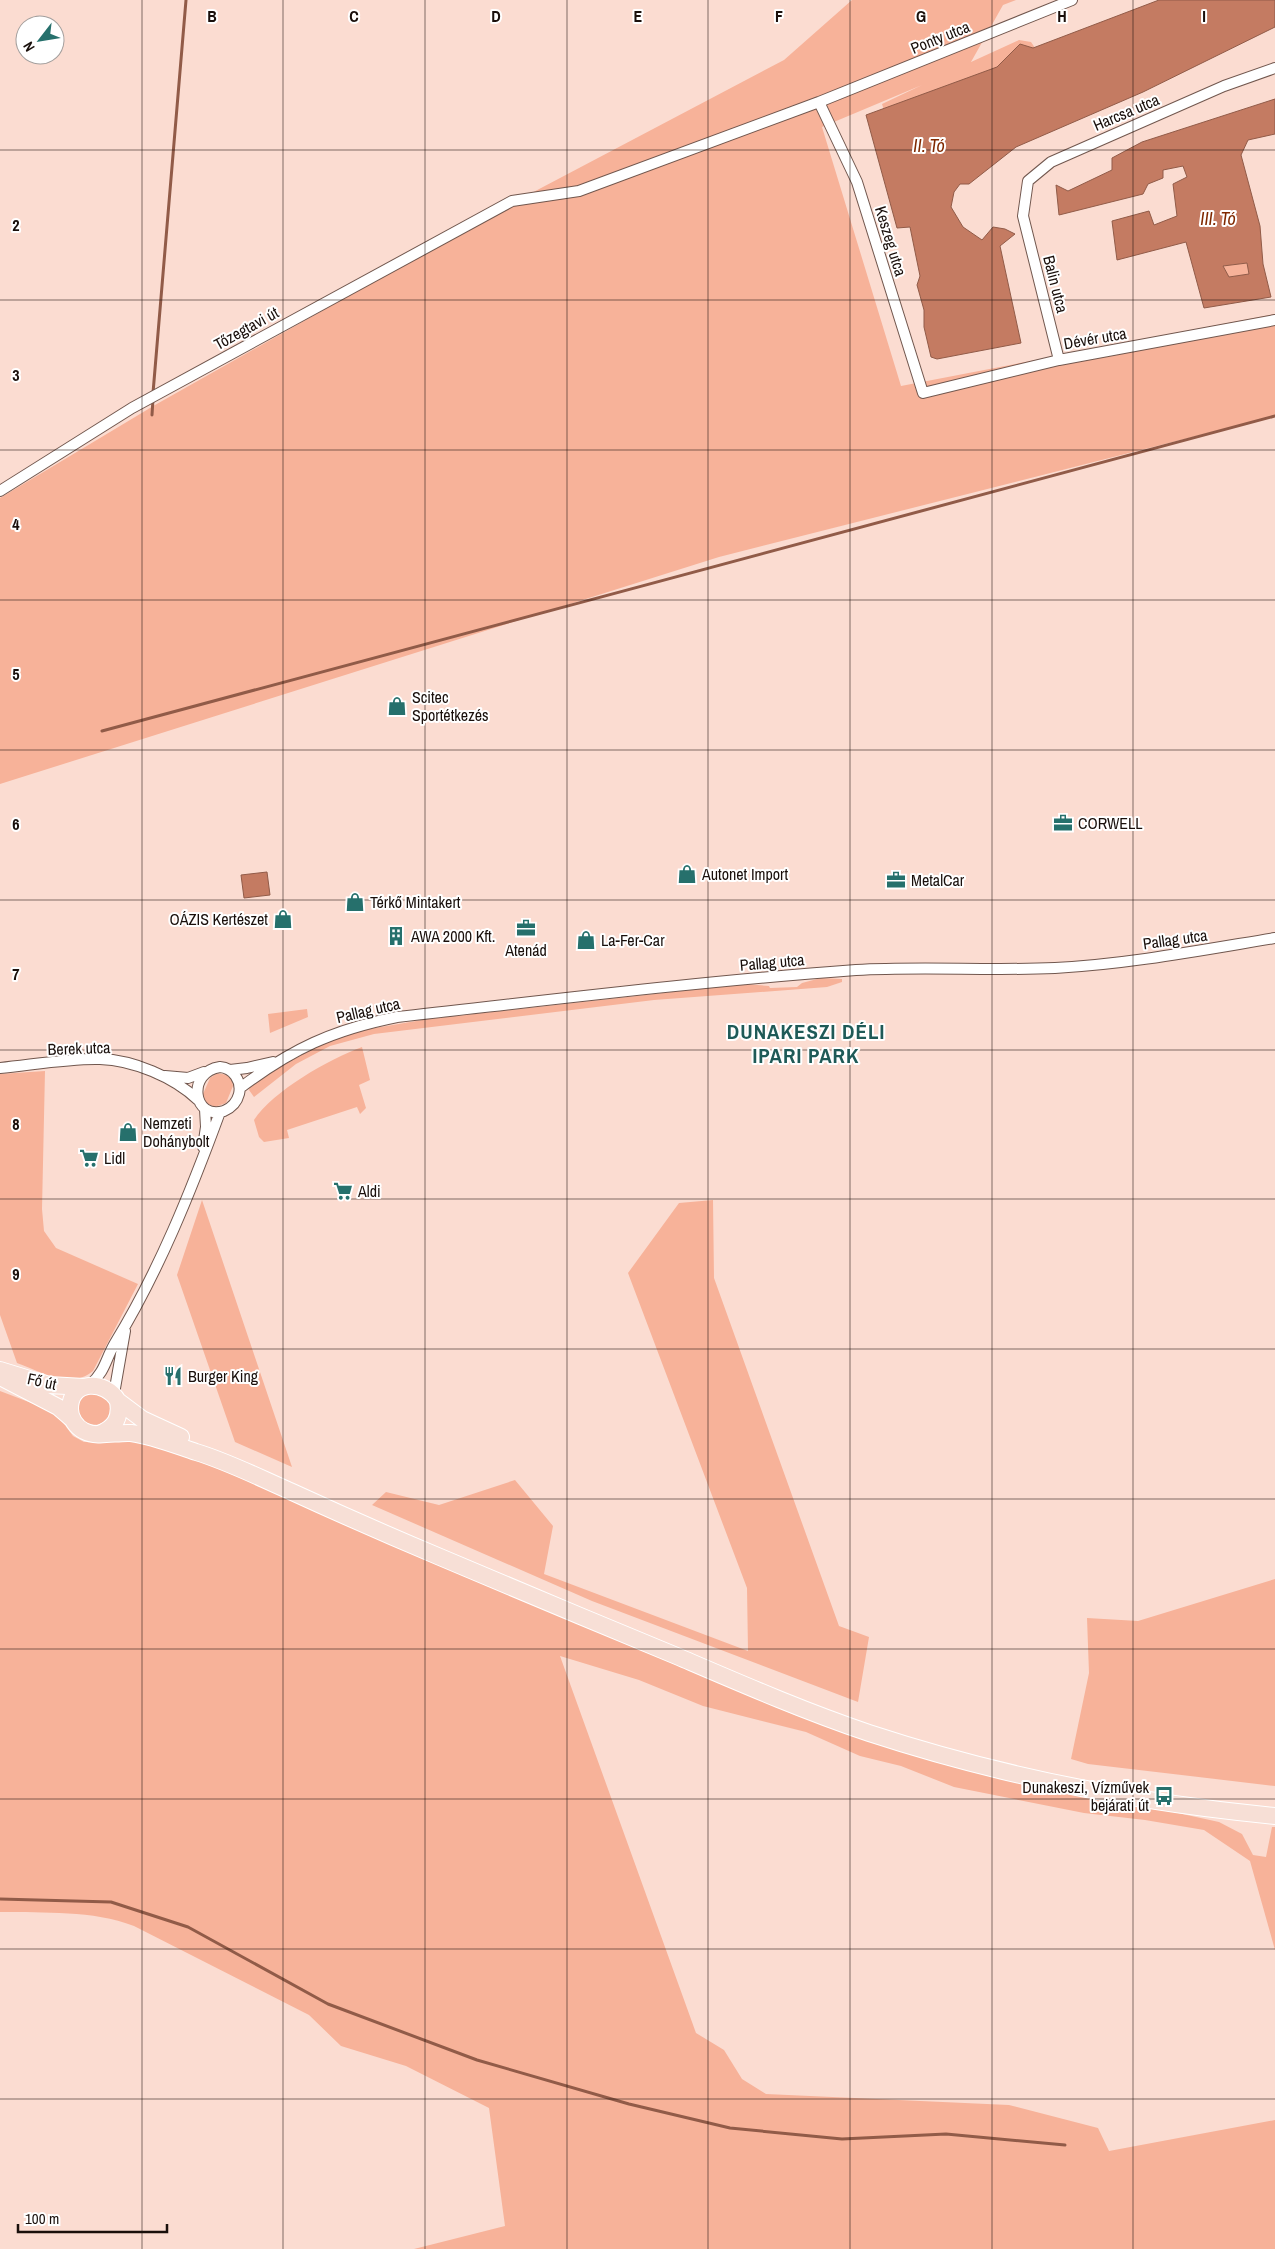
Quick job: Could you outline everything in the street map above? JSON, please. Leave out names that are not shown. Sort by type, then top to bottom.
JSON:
[{"type":"main road","name":"Fő út","points":[[0,1370],[49,1385],[87,1386]]},
{"type":"main road","name":"Fő út","points":[[0,1376],[58,1407],[72,1419]]},
{"type":"main road","points":[[215,1458],[185,1439],[142,1419],[99,1385],[87,1386],[77,1393],[72,1401],[70,1410],[72,1419],[83,1431],[99,1434],[129,1433],[164,1441],[215,1458],[520,1591],[804,1710],[870,1733],[1002,1770],[1094,1790],[1174,1804],[1275,1816]]},
{"type":"main road","points":[[99,1434],[114,1425],[118,1418],[116,1398]]},
{"type":"street","name":"Ponty utca","points":[[512,201],[579,191],[819,102],[1072,0]]},
{"type":"street","name":"Harcsa utca","points":[[1024,216],[1028,181],[1051,162],[1224,86],[1275,68]]},
{"type":"street","name":"Keszeg utca","points":[[819,102],[857,182],[923,393]]},
{"type":"street","name":"Tőzegtavi út","points":[[0,491],[132,408],[512,201]]},
{"type":"street","name":"Balin utca","points":[[1024,216],[1059,360]]},
{"type":"street","name":"Dévér utca","points":[[923,393],[1059,360],[1275,320]]},
{"type":"street","name":"Pallag utca","points":[[240,1088],[280,1060],[321,1038],[358,1025],[397,1017],[704,983],[856,970],[1056,968],[1186,953],[1275,938]]},
{"type":"street","name":"Berek utca","points":[[0,1068],[100,1059],[126,1063],[157,1074],[187,1090],[198,1100]]},
{"type":"street","name":"Pallag utca","points":[[230,1070],[280,1060]]},
{"type":"street","points":[[200,1168],[206,1127],[205,1109],[198,1100],[199,1080],[204,1072],[220,1067],[230,1070],[238,1081],[240,1088],[238,1099],[233,1105],[220,1112],[205,1109]]},
{"type":"street","name":"Berek utca","points":[[157,1074],[188,1078],[204,1072]]},
{"type":"street","points":[[87,1386],[101,1375],[113,1346],[126,1327],[178,1219],[200,1168],[220,1112]]},
{"type":"street","points":[[116,1398],[126,1327]]},
{"type":"shaded area","points":[[852,0],[1016,0],[1003,5],[971,62],[1019,40],[1031,42],[1056,79],[914,205],[882,104],[922,85],[822,127],[901,386],[1275,314],[1275,416],[719,557],[0,784],[0,498],[155,405],[524,197],[784,60]]},
{"type":"shaded area","points":[[1247,263],[1249,274],[1229,277],[1223,266]]},
{"type":"shaded area","points":[[821,978],[842,979],[842,982],[827,987],[654,1000],[374,1034],[330,1046],[296,1064],[254,1097],[249,1090],[250,1086],[258,1080],[315,1047],[348,1034],[369,1029],[428,1019],[744,984],[769,986],[770,988],[797,987],[802,983]]},
{"type":"shaded area","points":[[307,1009],[308,1017],[270,1033],[268,1014]]},
{"type":"shaded area","points":[[362,1047],[370,1080],[359,1085],[366,1108],[360,1114],[357,1107],[287,1130],[289,1138],[264,1142],[259,1137],[254,1120],[274,1098],[318,1068]]},
{"type":"shaded area","points":[[45,1071],[42,1209],[44,1231],[56,1248],[138,1284],[93,1371],[75,1379],[55,1377],[17,1363],[0,1315],[0,1074]]},
{"type":"shaded area","points":[[216,1074],[228,1076],[233,1086],[226,1103],[215,1107],[206,1103],[203,1094],[210,1078]]},
{"type":"shaded area","points":[[202,1200],[292,1467],[235,1442],[177,1275]]},
{"type":"shaded area","points":[[713,1200],[714,1278],[839,1626],[869,1637],[858,1702],[592,1601],[372,1505],[386,1492],[439,1505],[515,1480],[553,1526],[544,1574],[748,1651],[747,1588],[628,1273],[679,1203]]},
{"type":"shaded area","points":[[0,1391],[55,1412],[73,1436],[84,1442],[98,1442],[124,1437],[198,1459],[795,1715],[999,1774],[1219,1822],[1242,1834],[1253,1855],[1266,1857],[1272,1827],[1275,1827],[1275,1950],[1250,1861],[1204,1830],[1145,1820],[1084,1813],[954,1787],[901,1766],[860,1756],[806,1732],[703,1706],[639,1680],[560,1656],[696,2033],[724,2050],[742,2079],[766,2094],[1009,2105],[1098,2128],[1109,2151],[1275,2120],[1275,2249],[414,2249],[505,2226],[489,2108],[406,2066],[341,2046],[309,2015],[134,1926],[102,1917],[85,1915],[0,1912]]},
{"type":"shaded area","points":[[94,1393],[100,1394],[105,1398],[109,1403],[109,1415],[105,1420],[100,1424],[94,1425],[88,1424],[83,1420],[79,1415],[78,1409],[79,1403],[83,1398],[88,1394]]},
{"type":"shaded area","points":[[1275,1579],[1275,1786],[1088,1764],[1071,1759],[1089,1673],[1087,1618],[1138,1621]]},
{"type":"water","name":"II. Tó","points":[[1159,0],[1275,0],[1275,27],[1143,92],[1016,147],[969,184],[960,184],[954,192],[951,207],[963,227],[982,240],[993,227],[1005,229],[1015,234],[1000,246],[1021,343],[937,359],[931,357],[924,327],[924,310],[917,285],[920,276],[910,227],[897,228],[866,115],[997,67],[1020,44],[1033,48]]},
{"type":"water","name":"III. Tó","points":[[1275,99],[1275,134],[1248,140],[1241,155],[1260,226],[1263,264],[1271,297],[1204,308],[1186,242],[1117,260],[1112,221],[1149,211],[1154,225],[1177,216],[1173,184],[1187,177],[1183,166],[1163,170],[1163,178],[1148,184],[1143,194],[1059,215],[1056,185],[1068,191],[1112,170],[1112,158],[1142,142]],"holes":[[[1247,263],[1249,274],[1229,277],[1223,266]]]},
{"type":"water","points":[[267,872],[270,895],[244,898],[241,875]]},
{"type":"waterway","points":[[153,393],[186,0]]},
{"type":"waterway","points":[[152,415],[153,399]]},
{"type":"waterway","points":[[102,731],[1275,416]]},
{"type":"waterway","points":[[0,1899],[111,1902],[188,1927],[328,2004],[477,2060],[629,2104],[730,2128],[842,2139],[946,2134],[1065,2145]]},
{"type":"place","name":"Scitec Sportétkezés","points":[[397,706]]},
{"type":"place","name":"CORWELL","points":[[1063,823]]},
{"type":"place","name":"Autonet Import","points":[[687,874]]},
{"type":"place","name":"MetalCar","points":[[896,880]]},
{"type":"place","name":"Térkő Mintakert","points":[[355,902]]},
{"type":"place","name":"OÁZIS Kertészet","points":[[283,919]]},
{"type":"place","name":"Atenád","points":[[526,928]]},
{"type":"place","name":"AWA 2000 Kft.","points":[[396,936]]},
{"type":"place","name":"La-Fer-Car","points":[[586,940]]},
{"type":"place","name":"Nemzeti Dohánybolt","points":[[128,1132]]},
{"type":"place","name":"Lidl","points":[[89,1158]]},
{"type":"place","name":"Aldi","points":[[343,1191]]},
{"type":"place","name":"Burger King","points":[[173,1376]]},
{"type":"place","name":"Dunakeszi, Vízművek bejárati út","points":[[1164,1796]]},
{"type":"district","name":"DUNAKESZI DÉLI IPARI PARK","points":[[806,1043]]}]
